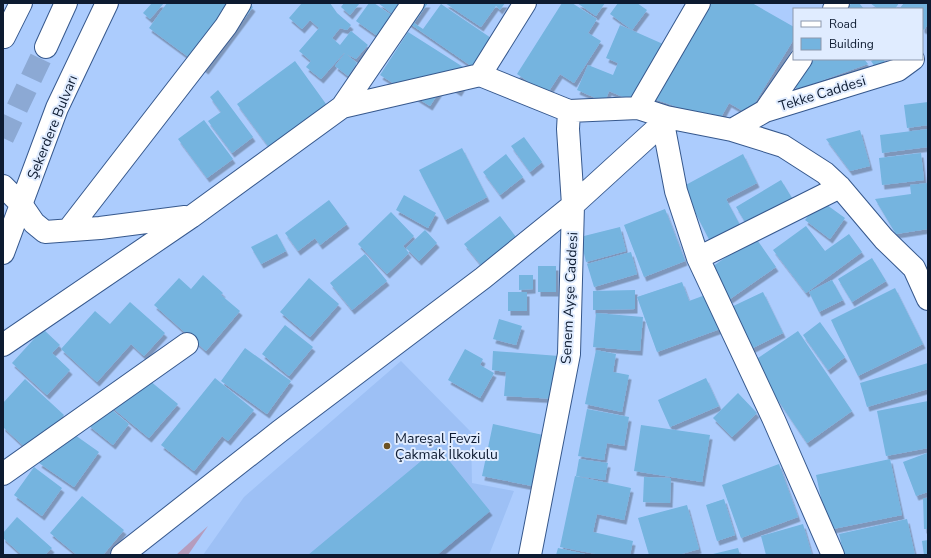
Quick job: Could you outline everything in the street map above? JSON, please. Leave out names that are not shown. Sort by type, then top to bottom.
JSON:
[{"type":"street","points":[[4,37],[20,3]]},
{"type":"street","points":[[46,48],[66,3]]},
{"type":"street","name":"Şekerdere Bulvarı","points":[[3,253],[57,108],[107,3]]},
{"type":"street","points":[[69,229],[226,26],[240,3]]},
{"type":"street","points":[[3,345],[190,217],[342,107],[413,3]]},
{"type":"street","points":[[480,75],[525,3]]},
{"type":"street","points":[[638,108],[699,3]]},
{"type":"street","points":[[765,111],[800,60]]},
{"type":"street","name":"Tekke Caddesi","points":[[732,130],[765,111],[898,70],[912,60]]},
{"type":"street","points":[[342,107],[480,75],[570,111],[638,108],[665,120],[732,130],[783,146],[825,172],[884,238],[921,268],[928,299]]},
{"type":"street","name":"Senem Ayşe Caddesi","points":[[530,555],[569,354],[573,205],[568,129],[570,111]]},
{"type":"street","points":[[122,555],[280,431],[483,278],[573,205],[665,120]]},
{"type":"street","points":[[665,120],[676,191],[698,258],[774,420],[833,555]]},
{"type":"street","points":[[3,186],[21,204],[34,223],[45,232],[69,229],[100,228],[190,217]]},
{"type":"street","points":[[698,258],[840,187]]},
{"type":"street","points":[[3,474],[187,344]]},
{"type":"shaded area","name":"Mareşal Fevzi Çakmak İlkokulu","points":[[401,361],[471,432],[472,483],[514,491],[489,555],[203,555],[244,497]]},
{"type":"shaded area","points":[[208,526],[188,555],[176,555]]},
{"type":"building","points":[[152,3],[164,3],[150,19],[143,13]]},
{"type":"building","points":[[167,3],[248,3],[253,7],[206,70],[149,28]]},
{"type":"building","points":[[302,3],[330,3],[337,13],[351,25],[347,30],[340,28],[332,38],[340,45],[351,31],[368,45],[356,59],[344,53],[321,79],[306,67],[311,61],[299,51],[319,28],[310,20],[302,29],[289,18]]},
{"type":"building","points":[[344,3],[360,3],[350,15],[341,7]]},
{"type":"building","points":[[369,3],[374,3],[397,19],[383,40],[356,21]]},
{"type":"building","points":[[378,3],[411,3],[399,19]]},
{"type":"building","points":[[414,3],[428,3],[414,23],[423,29],[441,4],[494,40],[474,68],[403,19]]},
{"type":"building","points":[[445,3],[505,3],[500,10],[496,6],[481,27]]},
{"type":"building","points":[[562,3],[572,3],[597,19],[588,33],[601,41],[574,83],[560,74],[547,94],[517,74]]},
{"type":"building","points":[[577,3],[605,3],[596,16]]},
{"type":"building","points":[[618,3],[637,3],[647,10],[632,30],[610,14]]},
{"type":"building","points":[[707,3],[752,3],[793,26],[793,41],[748,114],[729,103],[719,121],[651,98]]},
{"type":"building","points":[[852,3],[859,3],[863,8],[846,8]]},
{"type":"building","points":[[870,3],[899,3],[896,8],[877,8]]},
{"type":"building","points":[[904,3],[928,3],[928,24],[924,30],[923,8],[900,8]]},
{"type":"building","points":[[620,25],[663,44],[637,103],[609,91],[605,102],[577,90],[588,65],[613,75],[618,63],[606,58]]},
{"type":"building","points":[[408,32],[471,72],[459,92],[445,83],[430,106],[380,75]]},
{"type":"building","points":[[345,53],[357,63],[348,76],[335,66]]},
{"type":"building","points":[[806,60],[865,60],[868,64],[798,89],[791,81]]},
{"type":"building","points":[[884,60],[887,65],[878,71],[871,61]]},
{"type":"building","points":[[295,61],[331,111],[274,154],[237,104]]},
{"type":"building","points":[[218,90],[253,137],[232,153],[208,121],[221,112],[210,97]]},
{"type":"building","points":[[928,102],[928,125],[907,128],[904,105]]},
{"type":"building","points":[[204,120],[233,159],[207,178],[178,139]]},
{"type":"building","points":[[928,129],[928,147],[882,153],[880,135]]},
{"type":"building","points":[[860,130],[870,166],[850,171],[826,139]]},
{"type":"building","points":[[524,137],[542,162],[530,172],[511,146]]},
{"type":"building","points":[[462,148],[487,197],[445,220],[419,170]]},
{"type":"building","points":[[921,153],[924,180],[882,185],[879,158]]},
{"type":"building","points":[[506,154],[523,177],[500,195],[483,172]]},
{"type":"building","points":[[743,154],[757,183],[726,199],[741,227],[711,243],[682,187]]},
{"type":"building","points":[[781,180],[795,203],[750,230],[736,207]]},
{"type":"building","points":[[928,183],[928,229],[896,234],[875,199],[911,194],[910,185]]},
{"type":"building","points":[[404,195],[436,213],[428,228],[396,210]]},
{"type":"building","points":[[329,200],[347,224],[320,245],[315,238],[298,251],[285,233]]},
{"type":"building","points":[[820,200],[845,218],[830,239],[805,220]]},
{"type":"building","points":[[665,209],[685,261],[644,277],[624,225]]},
{"type":"building","points":[[391,212],[414,236],[403,246],[409,253],[387,274],[358,244]]},
{"type":"building","points":[[500,216],[516,237],[481,265],[464,244]]},
{"type":"building","points":[[806,226],[825,251],[849,234],[862,252],[806,293],[773,250]]},
{"type":"building","points":[[620,227],[626,251],[586,262],[580,237]]},
{"type":"building","points":[[425,230],[437,243],[419,261],[406,248]]},
{"type":"building","points":[[277,234],[286,251],[261,264],[251,247]]},
{"type":"building","points":[[755,237],[776,267],[730,299],[709,269]]},
{"type":"building","points":[[631,252],[637,274],[594,287],[587,264]]},
{"type":"building","points":[[365,254],[387,281],[352,310],[330,283]]},
{"type":"building","points":[[872,258],[886,281],[852,302],[838,279]]},
{"type":"building","points":[[538,266],[556,266],[556,292],[538,292]]},
{"type":"building","points":[[203,275],[223,293],[221,295],[240,311],[206,351],[154,305],[179,278],[191,289]]},
{"type":"building","points":[[519,275],[533,275],[533,289],[519,290]]},
{"type":"building","points":[[309,278],[339,304],[310,337],[280,312]]},
{"type":"building","points":[[832,280],[843,300],[819,312],[809,292]]},
{"type":"building","points":[[682,282],[689,301],[708,294],[720,329],[657,352],[637,297]]},
{"type":"building","points":[[895,288],[923,344],[858,376],[831,320]]},
{"type":"building","points":[[635,290],[635,309],[593,310],[593,291]]},
{"type":"building","points":[[508,292],[527,292],[527,311],[508,311]]},
{"type":"building","points":[[763,292],[783,333],[747,351],[727,309]]},
{"type":"building","points":[[130,302],[165,333],[144,356],[131,344],[97,382],[61,349],[95,311],[110,324]]},
{"type":"building","points":[[596,313],[643,317],[640,351],[593,347]]},
{"type":"building","points":[[499,319],[522,326],[516,345],[493,339]]},
{"type":"building","points":[[820,322],[845,357],[828,370],[803,335]]},
{"type":"building","points":[[285,325],[313,347],[289,376],[262,354]]},
{"type":"building","points":[[43,329],[60,345],[52,353],[70,370],[47,395],[12,363]]},
{"type":"building","points":[[798,331],[852,411],[807,443],[752,362]]},
{"type":"building","points":[[245,348],[291,381],[267,414],[221,381]]},
{"type":"building","points":[[465,349],[483,359],[480,365],[494,373],[480,398],[448,380]]},
{"type":"building","points":[[596,350],[616,354],[613,372],[629,375],[622,412],[585,404]]},
{"type":"building","points":[[493,351],[559,356],[556,399],[504,396],[506,372],[492,370]]},
{"type":"building","points":[[928,363],[928,389],[867,407],[860,383]]},
{"type":"building","points":[[138,371],[178,404],[149,438],[109,405]]},
{"type":"building","points":[[215,378],[254,410],[228,441],[222,436],[194,471],[161,445]]},
{"type":"building","points":[[706,378],[719,406],[670,427],[658,400]]},
{"type":"building","points":[[25,379],[64,415],[30,452],[3,427],[3,403]]},
{"type":"building","points":[[738,393],[757,413],[732,437],[713,418]]},
{"type":"building","points":[[928,401],[928,448],[886,456],[877,411]]},
{"type":"building","points":[[105,404],[129,424],[113,445],[88,425]]},
{"type":"building","points":[[587,409],[629,417],[624,446],[607,443],[604,460],[578,456]]},
{"type":"building","points":[[493,424],[543,435],[532,486],[482,476]]},
{"type":"building","points":[[641,425],[710,435],[702,482],[634,471]]},
{"type":"building","points":[[65,428],[99,452],[74,487],[39,463]]},
{"type":"building","points":[[438,447],[490,511],[437,555],[308,555]]},
{"type":"building","points":[[927,453],[928,492],[916,496],[903,462]]},
{"type":"building","points":[[579,459],[608,463],[605,480],[576,476]]},
{"type":"building","points":[[890,459],[902,515],[828,530],[816,475]]},
{"type":"building","points":[[779,464],[798,517],[741,538],[722,485]]},
{"type":"building","points":[[34,467],[62,488],[42,516],[14,495]]},
{"type":"building","points":[[575,476],[631,488],[624,520],[597,514],[593,532],[633,541],[630,555],[601,555],[560,547]]},
{"type":"building","points":[[644,477],[671,478],[670,503],[643,502]]},
{"type":"building","points":[[82,496],[124,530],[103,555],[77,555],[50,533]]},
{"type":"building","points":[[923,498],[928,498],[928,529],[924,529]]},
{"type":"building","points":[[724,499],[735,535],[717,541],[706,505]]},
{"type":"building","points":[[687,505],[699,549],[678,555],[649,555],[638,518]]},
{"type":"building","points":[[17,517],[52,548],[45,555],[22,555],[3,538],[3,533]]},
{"type":"building","points":[[907,519],[915,555],[844,555],[839,534]]},
{"type":"building","points":[[803,524],[812,555],[766,555],[761,536]]},
{"type":"building","points":[[928,540],[928,555],[924,555],[922,541]]},
{"type":"building","points":[[558,548],[585,554],[585,555],[556,555]]},
{"type":"building","points":[[738,548],[740,555],[713,555],[713,554]]},
{"type":"tunnel","points":[[3,138],[46,47]]},
{"type":"place","name":"Mareşal Fevzi Çakmak İlkokulu","points":[[387,446]]}]
